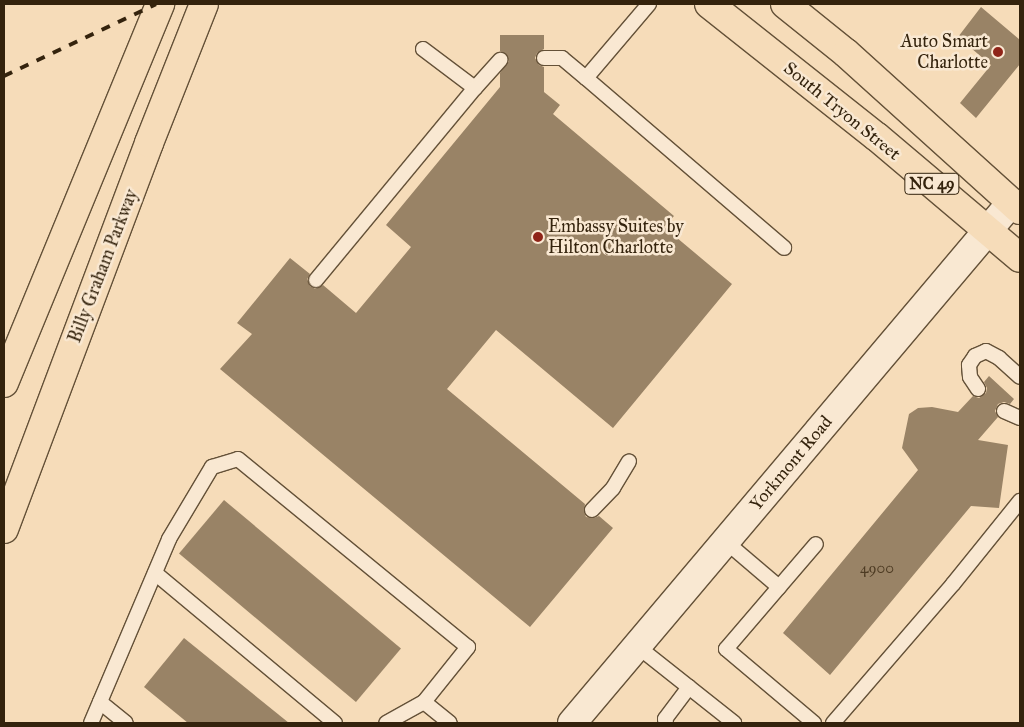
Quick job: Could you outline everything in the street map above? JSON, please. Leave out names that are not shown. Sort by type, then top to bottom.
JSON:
[{"type":"main road","points":[[4,383],[160,4]]},
{"type":"main road","name":"Billy Graham Parkway","points":[[4,529],[149,143],[204,4]]},
{"type":"main road","name":"South Tryon Street","points":[[709,4],[876,137],[1020,258]]},
{"type":"main road","name":"NC 49","points":[[785,4],[912,110],[1017,207]]},
{"type":"street","name":"Yorkmont Road","points":[[572,723],[987,231],[1017,207]]},
{"type":"lane","points":[[586,78],[649,4]]},
{"type":"lane","points":[[423,49],[475,88]]},
{"type":"lane","points":[[544,58],[562,58],[784,248]]},
{"type":"lane","points":[[316,280],[500,60]]},
{"type":"lane","points":[[978,389],[970,377],[969,365],[975,356],[986,351],[999,358],[1020,377]]},
{"type":"lane","points":[[1004,411],[1020,418]]},
{"type":"lane","points":[[92,723],[169,538],[212,467],[238,459],[468,647],[424,702],[386,723]]},
{"type":"lane","points":[[592,510],[614,488],[629,461]]},
{"type":"lane","points":[[832,723],[953,584],[1020,500]]},
{"type":"lane","points":[[725,541],[779,587]]},
{"type":"lane","points":[[814,723],[726,649],[816,544]]},
{"type":"lane","points":[[155,573],[334,723]]},
{"type":"lane","points":[[637,646],[734,723]]},
{"type":"lane","points":[[664,722],[689,687]]},
{"type":"lane","points":[[100,702],[126,723]]},
{"type":"lane","points":[[424,702],[450,723]]},
{"type":"building","name":"Auto Smart Charlotte","points":[[981,7],[1020,40],[1020,64],[976,118],[960,103],[991,65],[958,37]]},
{"type":"building","points":[[500,35],[544,35],[544,49],[537,53],[535,58],[539,65],[544,67],[544,92],[560,105],[553,114],[674,216],[664,227],[732,284],[613,428],[496,330],[447,389],[585,504],[584,512],[586,517],[594,518],[599,516],[613,528],[530,627],[220,369],[252,334],[237,323],[290,258],[310,274],[307,279],[310,286],[315,289],[323,285],[356,313],[411,247],[386,225],[500,87],[500,73],[509,61],[506,54],[500,51]]},
{"type":"building","points":[[989,376],[1014,399],[1010,404],[1004,402],[998,404],[995,411],[998,417],[978,440],[1008,445],[999,508],[971,506],[830,675],[783,633],[918,470],[902,448],[909,414],[918,408],[932,407],[958,412],[973,396],[979,398],[986,393],[987,388],[984,382]]},
{"type":"building","points":[[224,500],[401,648],[356,702],[179,554]]},
{"type":"building","points":[[184,638],[289,723],[188,723],[144,687]]},
{"type":"railway","points":[[4,76],[156,4]]},
{"type":"place","name":"Auto Smart Charlotte","points":[[998,52]]},
{"type":"place","name":"Embassy Suites by Hilton Charlotte","points":[[538,237]]}]
